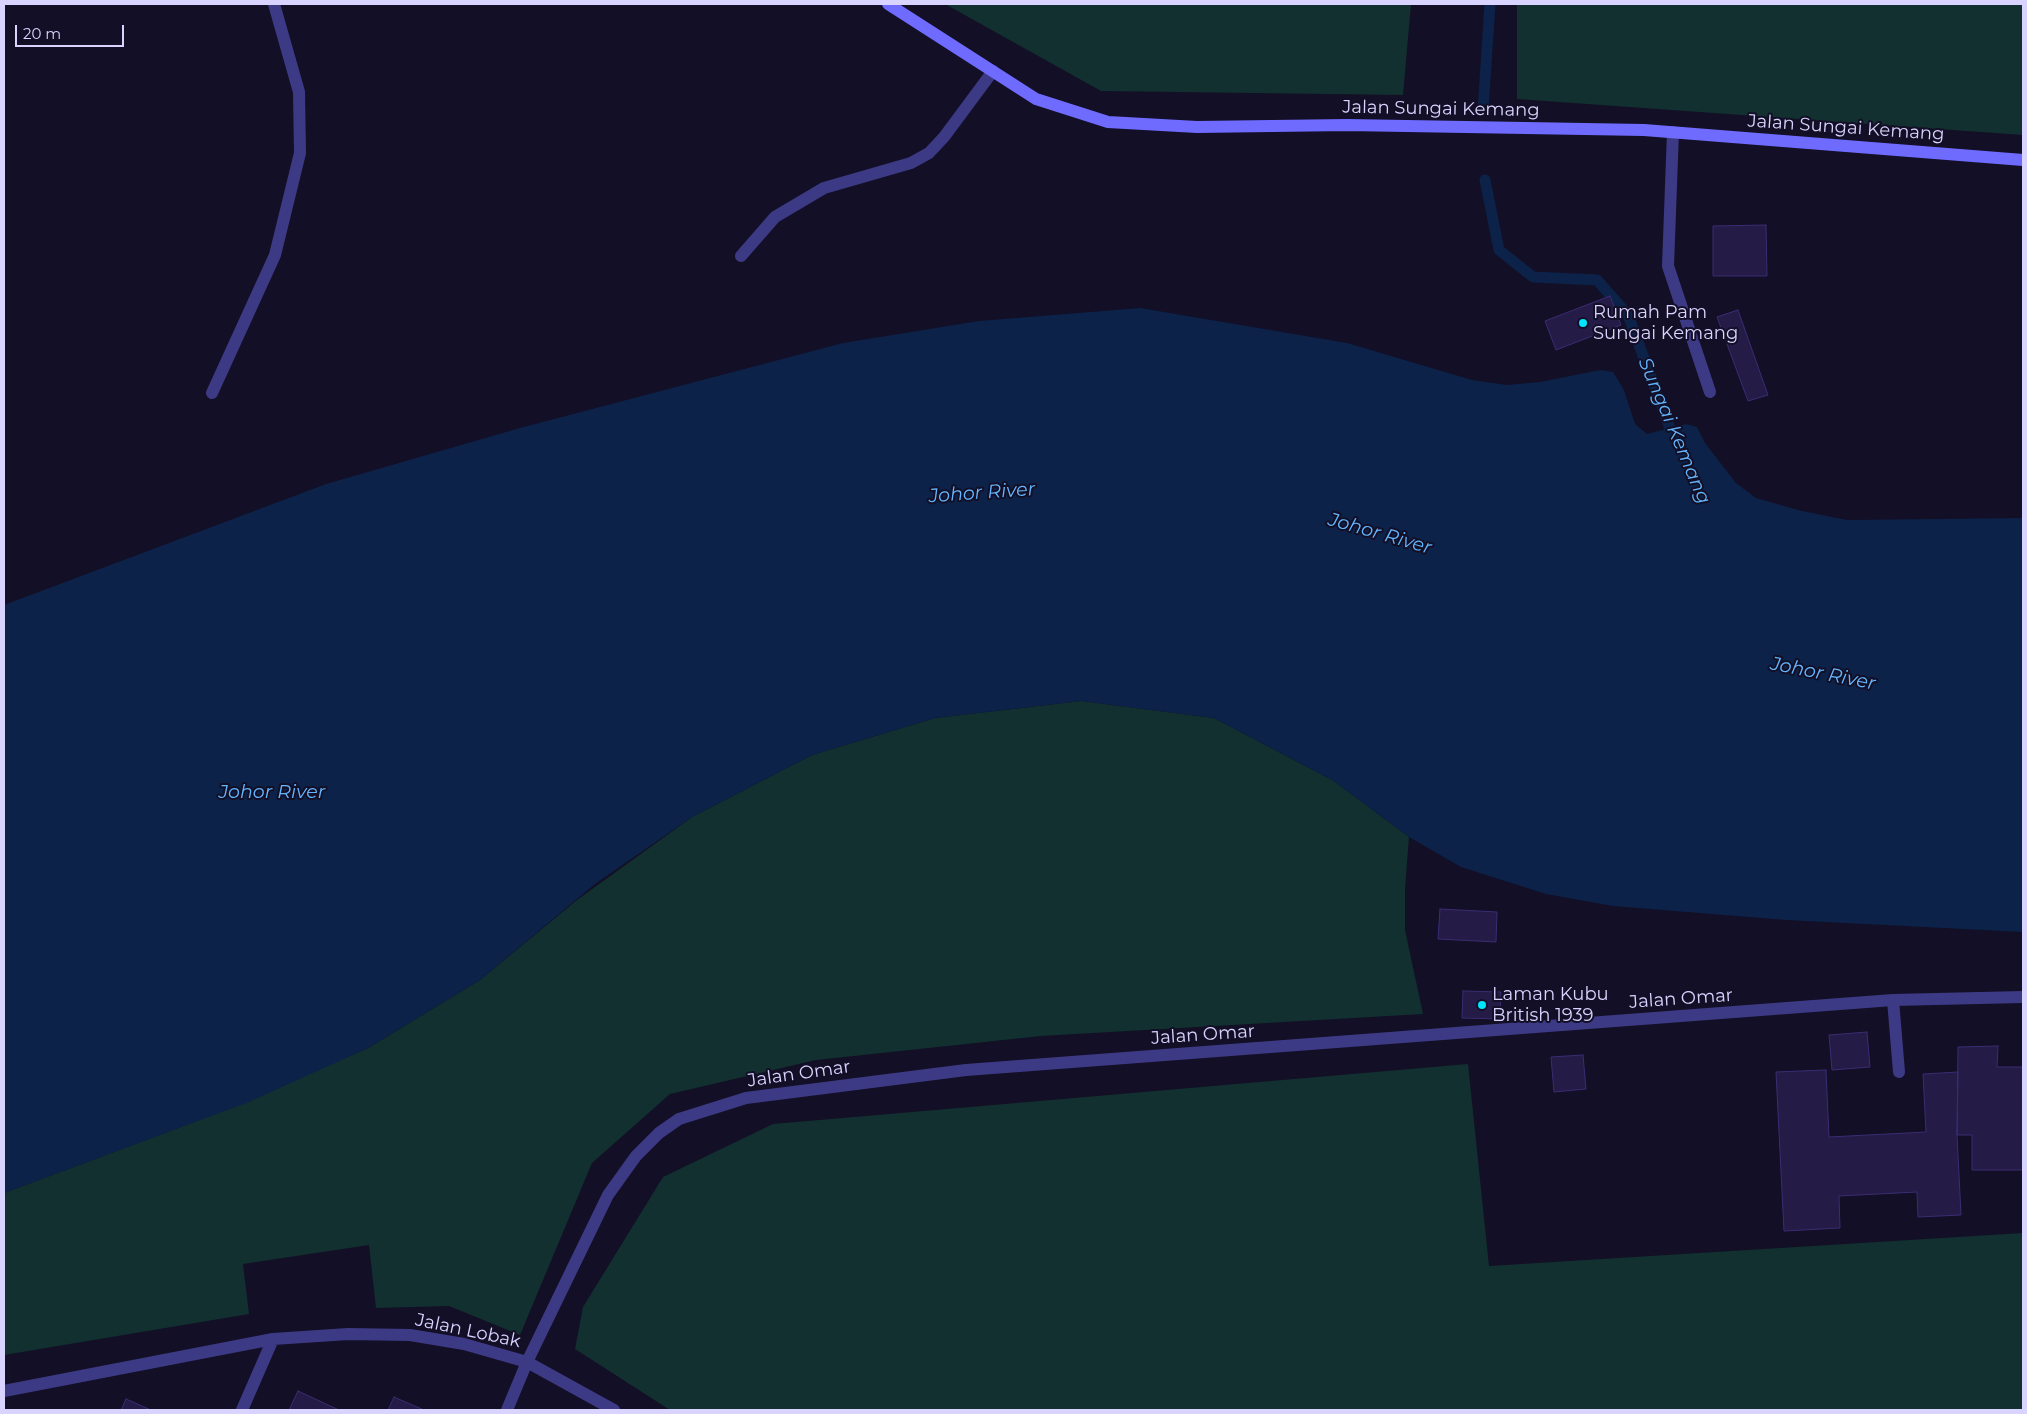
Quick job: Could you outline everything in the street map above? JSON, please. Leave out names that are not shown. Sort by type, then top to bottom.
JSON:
[{"type":"street","points":[[212,393],[275,255],[300,153],[299,92],[274,4]]},
{"type":"street","name":"Jalan Sungai Kemang","points":[[888,4],[1036,99],[1108,122],[1197,127],[1347,125],[1673,132],[2023,160]]},
{"type":"street","points":[[740,256],[775,217],[824,188],[911,163],[929,153],[944,137],[993,71]]},
{"type":"street","points":[[1673,132],[1668,266],[1710,392]]},
{"type":"street","name":"Jalan Omar","points":[[507,1410],[527,1362],[608,1195],[636,1156],[659,1133],[679,1119],[746,1098],[966,1070],[1892,1000],[2023,997]]},
{"type":"street","points":[[1892,1000],[1899,1072]]},
{"type":"street","name":"Jalan Lobak","points":[[4,1391],[273,1339],[348,1334],[410,1334],[464,1344],[527,1362],[614,1410]]},
{"type":"street","points":[[242,1410],[273,1339]]},
{"type":"green space","points":[[945,4],[1411,4],[1403,95],[1101,91]]},
{"type":"green space","points":[[1517,4],[2023,4],[2023,135],[1517,99]]},
{"type":"green space","points":[[1081,701],[1214,718],[1334,781],[1409,837],[1405,889],[1405,930],[1423,1014],[1041,1036],[816,1060],[670,1094],[592,1163],[520,1335],[449,1306],[376,1308],[369,1245],[243,1264],[249,1314],[4,1355],[4,1193],[194,1122],[368,1048],[480,980],[577,900],[692,817],[812,755],[935,718]]},
{"type":"green space","points":[[1468,1064],[1489,1266],[2023,1233],[2023,1410],[670,1410],[575,1349],[583,1307],[663,1177],[773,1124]]},
{"type":"water","name":"Johor River","points":[[1140,308],[1347,343],[1472,380],[1507,385],[1540,382],[1600,370],[1613,372],[1624,390],[1635,424],[1647,434],[1686,424],[1697,427],[1705,443],[1736,483],[1756,498],[1802,511],[1847,520],[2023,518],[2023,932],[1786,920],[1613,906],[1546,894],[1461,867],[1409,837],[1334,781],[1214,718],[1081,701],[935,718],[812,755],[692,817],[595,884],[480,980],[368,1048],[249,1102],[4,1193],[4,605],[326,484],[520,428],[843,343],[979,321]]},
{"type":"building","points":[[1766,225],[1767,276],[1713,276],[1713,226]]},
{"type":"building","name":"Rumah Pam Sungai Kemang","points":[[1610,296],[1621,325],[1556,350],[1545,321]]},
{"type":"building","points":[[1738,310],[1768,395],[1748,401],[1717,317]]},
{"type":"building","points":[[1440,909],[1497,912],[1496,942],[1438,939]]},
{"type":"building","name":"Laman Kubu British 1939","points":[[1463,991],[1501,992],[1500,1019],[1462,1018]]},
{"type":"building","points":[[1867,1032],[1870,1067],[1832,1070],[1829,1035]]},
{"type":"building","points":[[1998,1046],[1997,1067],[2023,1067],[2023,1170],[1972,1170],[1972,1135],[1957,1135],[1958,1047]]},
{"type":"building","points":[[1583,1055],[1586,1089],[1554,1092],[1551,1057]]},
{"type":"building","points":[[1826,1070],[1829,1137],[1926,1132],[1923,1074],[1958,1072],[1957,1135],[1961,1215],[1918,1217],[1917,1192],[1839,1196],[1840,1228],[1784,1231],[1776,1072]]},
{"type":"building","points":[[298,1391],[339,1410],[289,1410]]},
{"type":"building","points":[[394,1397],[424,1410],[388,1410]]},
{"type":"building","points":[[126,1399],[151,1410],[121,1410]]},
{"type":"waterway","name":"Sungai Kemang","points":[[1483,110],[1490,4]]},
{"type":"waterway","name":"Sungai Kemang","points":[[1485,180],[1499,250],[1533,277],[1597,280],[1628,315],[1675,442]]},
{"type":"place","name":"Rumah Pam Sungai Kemang","points":[[1583,323]]},
{"type":"place","name":"Laman Kubu British 1939","points":[[1482,1005]]}]
